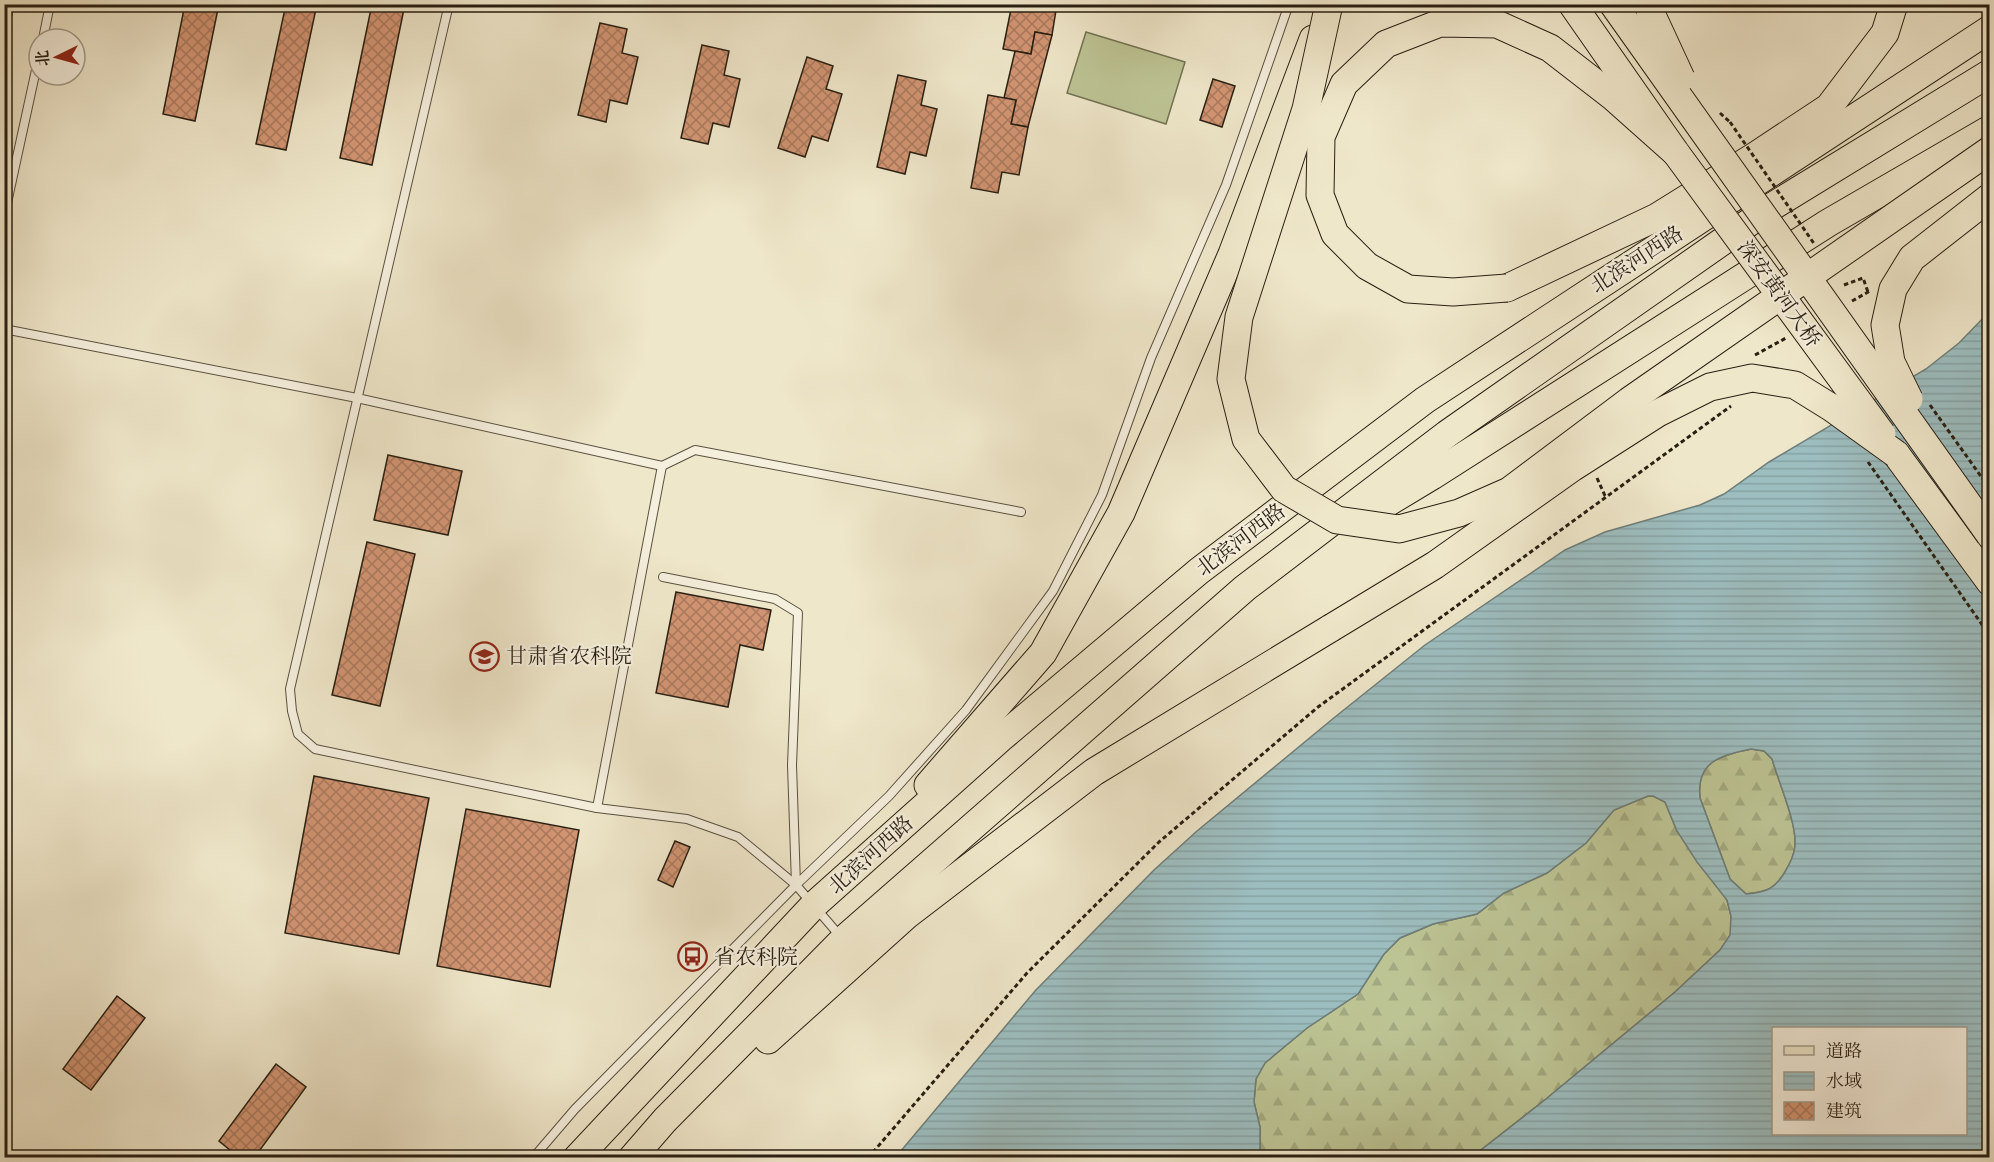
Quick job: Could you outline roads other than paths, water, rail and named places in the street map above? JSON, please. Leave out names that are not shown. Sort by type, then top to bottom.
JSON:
[{"type":"main road","points":[[1328,4],[1306,109],[1239,317],[1230,379],[1246,439],[1284,489],[1337,520],[1399,529],[1459,513],[1509,491],[1629,401],[1989,150]]},
{"type":"main road","points":[[861,864],[1043,653],[1121,513],[1232,254],[1328,4]]},
{"type":"main road","name":"深安黄河大桥","points":[[1572,4],[1676,153],[1989,582]]},
{"type":"main road","name":"深安黄河大桥","points":[[1613,4],[1989,535]]},
{"type":"main road","points":[[1648,4],[1707,136]]},
{"type":"main road","points":[[1676,153],[1612,96],[1550,48],[1497,24],[1440,23],[1386,44],[1344,84],[1321,137],[1320,195],[1335,234],[1366,266],[1408,289],[1453,292],[1507,288],[1657,217],[1829,107],[1885,33],[1894,4]]},
{"type":"main road","name":"北滨河西路","points":[[577,1158],[814,905],[1001,738],[1199,571],[1425,400],[1989,29]]},
{"type":"main road","name":"北滨河西路","points":[[632,1158],[665,1120],[843,940],[1245,588],[1448,434],[1768,209],[1989,73]]},
{"type":"main road","points":[[1245,588],[1432,476],[1989,129]]},
{"type":"main road","points":[[1755,156],[1828,135]]},
{"type":"main road","points":[[1947,476],[1891,362],[1885,325],[1893,289],[1912,258],[1989,197]]},
{"type":"main road","points":[[1604,282],[1657,217]]},
{"type":"main road","points":[[665,1120],[734,1071],[907,915],[1094,772],[1435,565],[1572,468],[1658,413],[1710,387],[1752,378],[1795,385],[1832,408],[1896,454]]},
{"type":"lane","points":[[45,27],[50,4]]},
{"type":"lane","points":[[449,4],[290,688],[292,711],[298,734],[315,748],[597,808],[687,819],[738,837],[796,885],[843,940]]},
{"type":"lane","points":[[533,1158],[575,1109],[796,885],[889,796],[966,710],[1053,591],[1102,495],[1151,358],[1226,185],[1289,4]]},
{"type":"lane","points":[[4,218],[32,87]]},
{"type":"lane","points":[[4,329],[357,398],[662,466],[695,450],[1021,512]]},
{"type":"lane","points":[[597,808],[662,466]]},
{"type":"lane","points":[[663,577],[775,599],[798,613],[792,765],[796,885]]},
{"type":"water","points":[[1989,312],[1989,1157],[1472,1157],[1675,992],[1720,950],[1730,935],[1731,916],[1727,900],[1697,862],[1677,831],[1665,802],[1648,796],[1614,810],[1586,843],[1547,873],[1504,893],[1477,914],[1433,924],[1400,938],[1384,954],[1358,994],[1307,1028],[1265,1063],[1256,1079],[1254,1102],[1260,1127],[1260,1157],[895,1158],[1035,991],[1154,870],[1197,831],[1425,645],[1565,550],[1605,532],[1700,505],[1724,494],[1769,462],[1926,369],[1959,343]],"holes":[[[1751,749],[1764,751],[1772,759],[1793,826],[1795,846],[1790,862],[1777,883],[1764,891],[1746,894],[1730,879],[1700,798],[1700,786],[1702,776],[1712,762],[1729,754]]]},
{"type":"place","name":"甘肃省农科院","points":[[485,656]]},
{"type":"place","name":"省农科院","points":[[693,957]]}]
